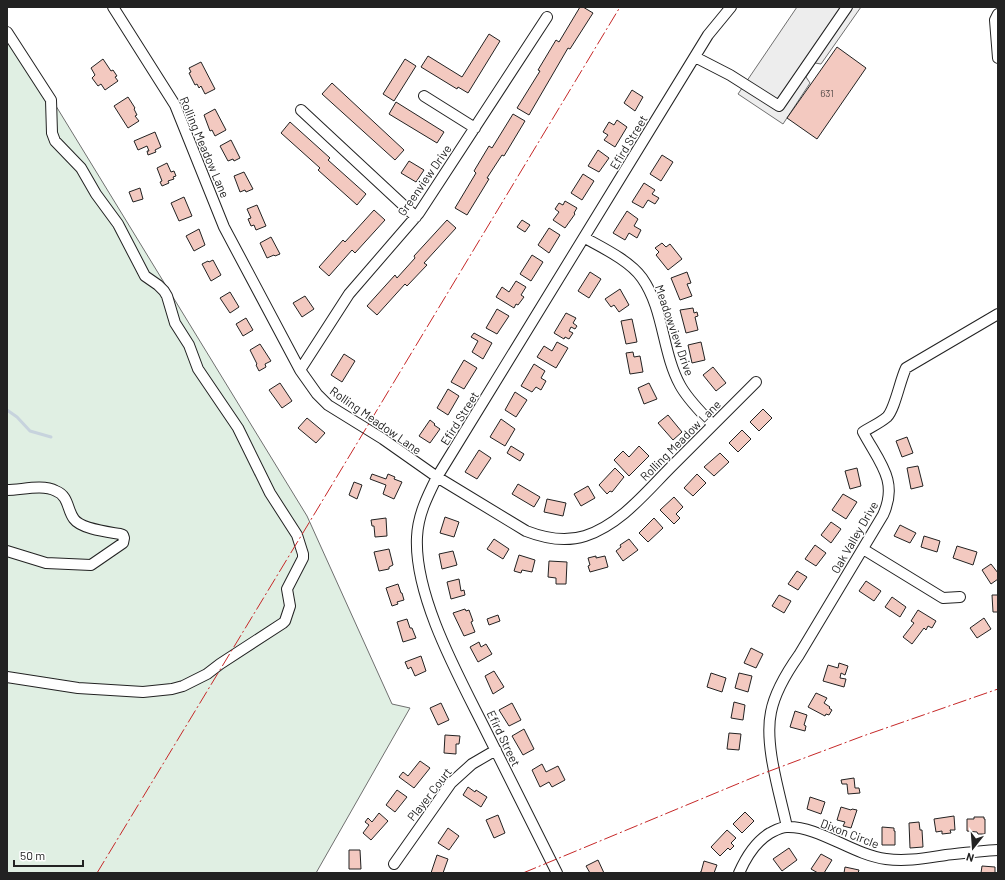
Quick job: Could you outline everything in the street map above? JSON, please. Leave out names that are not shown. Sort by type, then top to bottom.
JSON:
[{"type":"street","name":"Rolling Meadow Lane","points":[[113,7],[175,105],[224,227],[300,370],[317,394],[328,405],[383,439],[437,477],[526,531],[540,536],[569,538],[584,536],[610,524],[756,382]]},
{"type":"street","name":"Efird Street","points":[[557,873],[460,678],[436,624],[423,582],[418,553],[418,523],[422,509],[437,477],[695,57],[719,20],[730,7]]},
{"type":"street","points":[[695,57],[730,75],[779,106],[847,7]]},
{"type":"street","points":[[998,14],[995,20],[998,58]]},
{"type":"street","name":"Greenview Drive","points":[[300,370],[349,294],[416,217],[547,17]]},
{"type":"street","points":[[7,32],[51,100],[52,133],[54,141],[81,168],[96,194],[118,224],[145,276],[158,285],[167,296],[175,323],[189,345],[198,368],[238,428],[272,497],[297,535],[303,554],[302,562],[287,589],[290,606],[286,621],[207,674],[183,686],[159,691],[144,692],[78,688],[7,677]]},
{"type":"street","points":[[424,96],[475,128]]},
{"type":"street","points":[[301,110],[416,217]]},
{"type":"street","name":"Meadowview Drive","points":[[585,238],[625,262],[641,277],[651,293],[673,368],[680,385],[691,401],[713,425]]},
{"type":"street","name":"Oak Valley Drive","points":[[787,827],[770,747],[771,713],[785,675],[863,549],[883,515],[890,498],[890,490],[885,472],[863,432],[888,416],[906,368],[998,314]]},
{"type":"street","points":[[7,490],[42,488],[58,491],[67,502],[73,518],[76,521],[89,527],[123,535],[124,540],[123,544],[91,566],[46,563],[7,551]]},
{"type":"street","points":[[863,549],[943,598],[960,597]]},
{"type":"street","name":"Player Court","points":[[394,864],[451,783],[472,764],[496,750]]},
{"type":"street","points":[[738,873],[757,843],[778,829],[787,827]]},
{"type":"street","name":"Dixon Circle","points":[[787,827],[816,833],[870,856],[899,861],[998,850]]},
{"type":"green space","points":[[7,26],[307,516],[392,704],[410,708],[316,873],[7,873]]},
{"type":"shaded area","points":[[797,7],[861,7],[821,64],[815,63],[806,77],[810,83],[783,124],[738,94]]},
{"type":"building","points":[[580,7],[583,7],[593,13],[570,49],[568,48],[529,115],[517,108],[540,71],[538,70],[556,40],[559,42]]},
{"type":"building","points":[[489,34],[500,41],[468,93],[458,87],[457,89],[421,67],[428,56],[462,77]]},
{"type":"building","points":[[837,47],[866,68],[817,139],[787,118]]},
{"type":"building","points":[[103,59],[111,71],[113,70],[118,81],[105,90],[101,84],[98,86],[92,78],[95,75],[91,68]]},
{"type":"building","points":[[405,59],[416,66],[394,101],[383,94]]},
{"type":"building","points":[[201,62],[215,89],[205,94],[201,86],[199,88],[197,84],[195,85],[189,73],[191,72],[189,68]]},
{"type":"building","points":[[332,83],[404,150],[395,160],[322,94]]},
{"type":"building","points":[[632,90],[643,97],[635,111],[624,103]]},
{"type":"building","points":[[128,97],[135,108],[134,109],[137,115],[135,116],[139,121],[128,128],[114,106]]},
{"type":"building","points":[[396,102],[444,132],[437,143],[389,114]]},
{"type":"building","points":[[215,109],[226,130],[215,136],[212,130],[210,131],[204,115]]},
{"type":"building","points":[[513,114],[525,121],[504,156],[502,155],[487,178],[489,179],[467,215],[455,208],[476,173],[474,171],[489,146],[492,148]]},
{"type":"building","points":[[617,120],[627,127],[615,147],[604,140],[608,135],[603,132],[609,122],[614,125]]},
{"type":"building","points":[[290,122],[330,158],[328,160],[366,194],[357,205],[318,170],[320,168],[281,133]]},
{"type":"building","points":[[155,132],[161,147],[155,150],[156,152],[148,155],[147,151],[149,151],[147,146],[138,150],[134,141]]},
{"type":"building","points":[[231,140],[240,158],[234,161],[233,159],[228,161],[220,146]]},
{"type":"building","points":[[598,150],[609,158],[599,172],[588,166]]},
{"type":"building","points":[[662,155],[673,162],[661,181],[650,174]]},
{"type":"building","points":[[409,161],[424,170],[416,182],[401,173]]},
{"type":"building","points":[[167,163],[171,172],[174,171],[176,176],[173,177],[174,179],[168,181],[169,183],[162,186],[160,182],[162,181],[157,168]]},
{"type":"building","points":[[244,172],[253,189],[246,192],[245,190],[240,192],[234,176]]},
{"type":"building","points":[[583,174],[594,181],[582,200],[571,193]]},
{"type":"building","points":[[644,183],[655,190],[652,194],[659,198],[655,204],[648,200],[643,208],[632,202]]},
{"type":"building","points":[[140,188],[143,199],[133,202],[129,192]]},
{"type":"building","points":[[184,197],[192,216],[179,221],[171,203]]},
{"type":"building","points":[[565,201],[577,208],[574,213],[575,214],[565,228],[553,220],[559,212],[555,209],[559,203],[563,205]]},
{"type":"building","points":[[257,205],[266,226],[256,230],[254,225],[251,226],[248,219],[251,218],[247,209]]},
{"type":"building","points":[[374,210],[385,220],[355,253],[352,250],[329,276],[319,267],[343,240],[345,242]]},
{"type":"building","points":[[627,211],[638,219],[634,226],[641,230],[637,238],[629,233],[625,240],[613,233]]},
{"type":"building","points":[[447,220],[456,228],[424,263],[427,265],[407,286],[405,284],[377,315],[367,306],[395,275],[397,278],[415,258],[414,256]]},
{"type":"building","points":[[522,220],[530,225],[525,232],[517,227]]},
{"type":"building","points":[[549,228],[560,235],[549,253],[538,245]]},
{"type":"building","points":[[199,229],[205,245],[194,251],[186,236]]},
{"type":"building","points":[[271,237],[280,254],[267,258],[260,243]]},
{"type":"building","points":[[662,243],[666,247],[670,244],[682,259],[668,270],[656,255],[659,252],[655,248]]},
{"type":"building","points":[[532,255],[543,262],[531,281],[520,274]]},
{"type":"building","points":[[213,260],[221,275],[211,281],[202,264]]},
{"type":"building","points":[[590,272],[601,279],[589,298],[578,291]]},
{"type":"building","points":[[687,272],[691,283],[687,284],[692,296],[680,300],[671,278]]},
{"type":"building","points":[[516,281],[526,287],[521,295],[524,297],[518,305],[516,304],[514,308],[496,297],[502,287],[509,292]]},
{"type":"building","points":[[620,289],[629,305],[619,312],[614,305],[611,307],[605,299]]},
{"type":"building","points":[[230,292],[239,307],[230,313],[220,298]]},
{"type":"building","points":[[305,296],[314,309],[302,317],[293,303]]},
{"type":"building","points":[[693,308],[694,313],[697,312],[698,316],[695,317],[698,330],[686,333],[680,310]]},
{"type":"building","points":[[497,309],[509,316],[497,334],[486,328]]},
{"type":"building","points":[[566,313],[576,318],[573,323],[577,326],[575,329],[571,327],[569,331],[573,333],[569,339],[565,337],[564,339],[554,333]]},
{"type":"building","points":[[246,318],[253,330],[243,336],[236,324]]},
{"type":"building","points":[[632,319],[637,342],[626,344],[621,321]]},
{"type":"building","points":[[474,333],[492,343],[483,359],[472,352],[478,341],[471,337]]},
{"type":"building","points":[[557,342],[568,348],[556,368],[537,357],[544,346],[552,351]]},
{"type":"building","points":[[701,342],[705,360],[692,363],[688,345]]},
{"type":"building","points":[[260,344],[271,361],[265,364],[266,367],[259,371],[250,350]]},
{"type":"building","points":[[633,352],[634,357],[640,356],[643,372],[630,374],[626,353]]},
{"type":"building","points":[[344,354],[355,361],[342,382],[331,375]]},
{"type":"building","points":[[464,360],[477,368],[464,389],[451,382]]},
{"type":"building","points":[[534,364],[545,371],[541,378],[546,381],[541,390],[536,387],[532,392],[521,386]]},
{"type":"building","points":[[713,367],[726,383],[716,391],[703,375]]},
{"type":"building","points":[[280,383],[292,401],[282,408],[269,390]]},
{"type":"building","points":[[649,383],[657,399],[644,404],[638,388]]},
{"type":"building","points":[[448,389],[459,396],[448,415],[437,408]]},
{"type":"building","points":[[515,392],[527,400],[516,417],[505,410]]},
{"type":"building","points":[[763,409],[772,418],[759,431],[750,422]]},
{"type":"building","points":[[668,415],[682,432],[673,440],[658,423]]},
{"type":"building","points":[[307,418],[325,433],[316,443],[298,428]]},
{"type":"building","points":[[501,419],[515,429],[505,446],[490,437]]},
{"type":"building","points":[[430,420],[440,429],[430,443],[419,436]]},
{"type":"building","points":[[742,430],[751,439],[738,452],[729,443]]},
{"type":"building","points":[[907,437],[913,453],[902,457],[896,441]]},
{"type":"building","points":[[511,446],[524,454],[520,461],[507,453]]},
{"type":"building","points":[[639,446],[649,456],[629,476],[614,460],[623,451],[629,457]]},
{"type":"building","points":[[479,450],[491,458],[477,479],[465,472]]},
{"type":"building","points":[[720,453],[729,462],[714,476],[704,467]]},
{"type":"building","points":[[918,466],[923,486],[911,489],[907,468]]},
{"type":"building","points":[[615,468],[624,477],[612,492],[610,491],[607,494],[599,485]]},
{"type":"building","points":[[857,468],[861,486],[850,489],[845,471]]},
{"type":"building","points":[[372,474],[386,479],[388,474],[395,477],[394,479],[402,482],[394,499],[383,494],[386,485],[370,479]]},
{"type":"building","points":[[697,474],[706,483],[693,496],[684,488]]},
{"type":"building","points":[[354,482],[362,485],[357,499],[349,495]]},
{"type":"building","points":[[518,484],[540,497],[534,507],[512,494]]},
{"type":"building","points":[[588,486],[595,498],[581,506],[574,494]]},
{"type":"building","points":[[843,494],[857,502],[846,519],[832,510]]},
{"type":"building","points":[[674,497],[683,507],[676,514],[680,518],[674,524],[660,510]]},
{"type":"building","points":[[547,499],[566,503],[563,516],[544,512]]},
{"type":"building","points":[[445,517],[459,522],[454,537],[440,533]]},
{"type":"building","points":[[386,518],[387,536],[375,537],[374,526],[372,526],[371,520]]},
{"type":"building","points":[[654,518],[663,528],[648,542],[639,533]]},
{"type":"building","points":[[831,522],[841,529],[831,543],[821,535]]},
{"type":"building","points":[[900,525],[916,533],[910,543],[894,536]]},
{"type":"building","points":[[924,536],[940,541],[937,552],[921,547]]},
{"type":"building","points":[[494,539],[509,549],[503,559],[487,549]]},
{"type":"building","points":[[629,539],[638,550],[623,561],[616,551],[621,547],[620,545]]},
{"type":"building","points":[[815,545],[826,553],[816,566],[805,559]]},
{"type":"building","points":[[957,546],[977,552],[973,565],[953,558]]},
{"type":"building","points":[[389,549],[393,565],[389,567],[389,569],[379,571],[374,552]]},
{"type":"building","points":[[453,551],[457,565],[442,569],[439,554]]},
{"type":"building","points":[[519,555],[535,560],[532,572],[522,570],[521,573],[514,571]]},
{"type":"building","points":[[596,556],[596,558],[605,556],[608,567],[590,572],[588,558]]},
{"type":"building","points":[[549,561],[567,562],[566,584],[556,584],[556,578],[548,577]]},
{"type":"building","points":[[991,564],[998,573],[998,579],[991,584],[982,570]]},
{"type":"building","points":[[797,571],[807,577],[798,590],[788,584]]},
{"type":"building","points":[[459,579],[461,591],[464,590],[465,595],[451,599],[447,582]]},
{"type":"building","points":[[866,581],[881,591],[874,601],[859,591]]},
{"type":"building","points":[[398,584],[404,600],[397,602],[398,604],[392,606],[386,588]]},
{"type":"building","points":[[779,595],[791,601],[784,613],[772,606]]},
{"type":"building","points":[[992,595],[998,595],[998,612],[993,612]]},
{"type":"building","points":[[892,597],[906,607],[900,617],[885,607]]},
{"type":"building","points":[[465,609],[466,611],[469,610],[473,621],[471,622],[475,632],[464,636],[453,613]]},
{"type":"building","points":[[918,610],[936,621],[932,628],[928,626],[926,630],[924,628],[912,644],[903,637],[914,623],[911,621]]},
{"type":"building","points":[[498,615],[500,621],[489,625],[487,619]]},
{"type":"building","points":[[984,618],[991,629],[977,638],[970,628]]},
{"type":"building","points":[[407,619],[416,638],[403,642],[397,622]]},
{"type":"building","points":[[479,642],[481,647],[486,644],[492,654],[478,662],[470,647]]},
{"type":"building","points":[[751,648],[763,654],[756,668],[744,663]]},
{"type":"building","points":[[421,656],[426,671],[415,676],[411,667],[408,669],[405,662]]},
{"type":"building","points":[[839,663],[848,666],[845,675],[841,673],[840,678],[846,679],[844,687],[823,681],[828,665],[838,668]]},
{"type":"building","points":[[494,671],[504,687],[493,694],[485,676]]},
{"type":"building","points":[[711,673],[726,678],[722,692],[707,687]]},
{"type":"building","points":[[739,673],[752,676],[748,692],[735,688]]},
{"type":"building","points":[[816,693],[827,698],[824,703],[832,710],[829,715],[826,714],[825,716],[808,707]]},
{"type":"building","points":[[734,702],[745,705],[743,720],[731,718]]},
{"type":"building","points":[[441,703],[449,720],[438,725],[430,708]]},
{"type":"building","points":[[512,703],[521,720],[509,726],[499,710]]},
{"type":"building","points":[[795,711],[807,715],[804,725],[806,726],[805,731],[790,727]]},
{"type":"building","points":[[524,729],[534,749],[523,755],[512,736]]},
{"type":"building","points":[[729,733],[741,734],[739,750],[727,749]]},
{"type":"building","points":[[445,735],[460,736],[459,744],[456,744],[456,754],[444,753]]},
{"type":"building","points":[[420,761],[430,768],[414,788],[399,777],[403,772],[408,776]]},
{"type":"building","points":[[542,764],[546,772],[558,766],[565,780],[552,787],[549,782],[540,787],[532,770]]},
{"type":"building","points":[[854,778],[855,788],[859,788],[860,793],[848,794],[847,784],[842,784],[841,780]]},
{"type":"building","points":[[468,787],[487,797],[481,807],[463,795]]},
{"type":"building","points":[[397,790],[407,797],[395,812],[386,805]]},
{"type":"building","points":[[810,797],[825,802],[821,814],[807,809]]},
{"type":"building","points":[[841,807],[857,810],[851,828],[843,826],[845,822],[837,820]]},
{"type":"building","points":[[745,812],[754,821],[742,833],[733,824]]},
{"type":"building","points":[[379,813],[388,821],[371,840],[363,833],[369,825],[365,822],[368,818],[372,822]]},
{"type":"building","points":[[498,815],[505,833],[494,838],[486,820]]},
{"type":"building","points":[[954,816],[955,830],[950,830],[951,833],[942,834],[942,831],[936,832],[934,819]]},
{"type":"building","points":[[974,817],[984,817],[985,834],[967,831],[967,819],[974,819]]},
{"type":"building","points":[[919,822],[920,830],[922,830],[923,847],[910,848],[909,823]]},
{"type":"building","points":[[882,827],[894,828],[895,845],[882,845]]},
{"type":"building","points":[[448,828],[459,836],[449,850],[438,843]]},
{"type":"building","points":[[727,830],[736,838],[731,843],[734,846],[730,850],[728,848],[720,856],[711,847]]},
{"type":"building","points":[[789,848],[797,860],[782,871],[773,859]]},
{"type":"building","points":[[349,850],[360,850],[361,869],[349,869]]},
{"type":"building","points":[[821,854],[832,860],[824,873],[818,873],[811,869]]},
{"type":"building","points":[[437,855],[448,859],[443,873],[431,873]]},
{"type":"building","points":[[598,860],[604,873],[590,873],[586,866]]},
{"type":"building","points":[[704,861],[717,865],[714,873],[699,873],[701,872]]},
{"type":"building","points":[[982,866],[995,867],[995,873],[981,873]]},
{"type":"building","points":[[845,867],[859,870],[858,873],[844,873]]},
{"type":"waterway","points":[[7,410],[17,417],[30,431],[51,437]]},
{"type":"power","points":[[97,873],[620,7]]},
{"type":"power","points":[[523,873],[759,775],[863,736],[998,689]]}]
